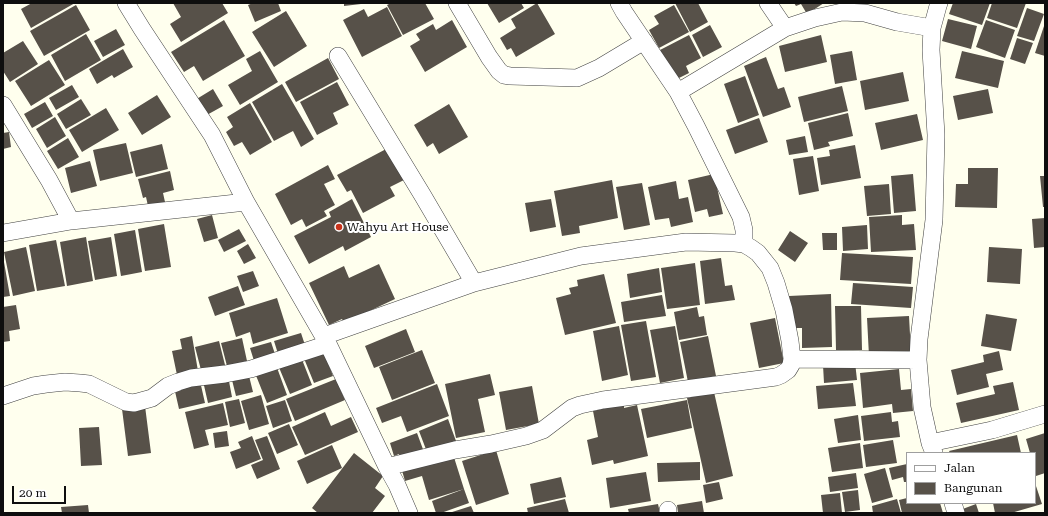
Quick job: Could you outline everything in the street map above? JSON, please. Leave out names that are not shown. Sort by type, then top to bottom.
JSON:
[{"type":"street","points":[[126,3],[212,135],[246,202],[326,340],[397,485],[409,513]]},
{"type":"street","points":[[457,3],[489,57],[499,71],[504,75],[577,78],[599,68],[644,41]]},
{"type":"street","points":[[619,3],[678,92],[696,126],[741,216],[744,230],[744,244]]},
{"type":"street","points":[[768,3],[785,28]]},
{"type":"street","points":[[939,3],[932,28],[931,50],[936,136],[934,220],[919,339],[918,360],[922,407],[932,448],[1045,414]]},
{"type":"street","points":[[678,92],[785,28],[815,18],[842,12],[865,13],[898,22],[932,28]]},
{"type":"street","points":[[338,56],[474,283]]},
{"type":"street","points":[[3,104],[49,180],[70,221]]},
{"type":"street","points":[[3,232],[70,221],[246,202]]},
{"type":"street","points":[[3,396],[33,386],[65,382],[80,382],[89,384],[126,402],[134,403],[152,398],[168,386],[178,382],[192,378],[251,369],[474,283],[581,256],[686,242],[735,243],[744,244],[751,248],[758,253],[770,268],[784,310],[792,360],[788,370],[781,375],[776,377],[603,400],[580,405],[572,408],[543,430],[526,436],[455,450],[387,467]]},
{"type":"street","points":[[792,360],[918,360]]},
{"type":"building","points":[[32,3],[75,3],[31,28],[21,9]]},
{"type":"building","points":[[173,3],[222,3],[228,13],[181,42],[170,24],[181,17]]},
{"type":"building","points":[[253,3],[278,3],[281,11],[255,22],[248,5]]},
{"type":"building","points":[[344,3],[361,3],[361,4],[344,6]]},
{"type":"building","points":[[391,3],[425,3],[434,19],[403,35],[387,5]]},
{"type":"building","points":[[487,3],[521,3],[524,8],[499,23]]},
{"type":"building","points":[[537,3],[555,34],[516,57],[511,48],[507,50],[500,38],[516,28],[511,19]]},
{"type":"building","points":[[675,3],[698,3],[708,22],[690,32]]},
{"type":"building","points":[[794,3],[824,3],[807,14],[801,4],[796,6]]},
{"type":"building","points":[[953,3],[990,3],[982,25],[949,14]]},
{"type":"building","points":[[992,3],[1026,3],[1017,28],[987,18]]},
{"type":"building","points":[[76,5],[90,30],[44,56],[30,31]]},
{"type":"building","points":[[674,5],[689,32],[659,48],[649,30],[659,24],[654,16]]},
{"type":"building","points":[[387,7],[402,36],[362,57],[343,20],[364,9],[368,17]]},
{"type":"building","points":[[1027,8],[1044,14],[1034,41],[1017,36]]},
{"type":"building","points":[[286,11],[307,46],[274,67],[252,32]]},
{"type":"building","points":[[948,19],[977,26],[971,49],[942,41]]},
{"type":"building","points":[[224,20],[245,56],[203,81],[194,66],[184,72],[171,52]]},
{"type":"building","points":[[452,20],[467,47],[425,72],[410,46],[420,40],[416,34],[433,24],[436,30]]},
{"type":"building","points":[[986,20],[1015,30],[1005,58],[976,47]]},
{"type":"building","points":[[1045,23],[1045,56],[1035,53]]},
{"type":"building","points":[[710,25],[722,47],[703,57],[692,35]]},
{"type":"building","points":[[116,29],[125,45],[103,57],[94,41]]},
{"type":"building","points":[[86,34],[101,60],[65,81],[51,55]]},
{"type":"building","points":[[689,35],[701,58],[686,66],[689,73],[675,80],[660,50]]},
{"type":"building","points":[[821,35],[827,62],[785,72],[779,46]]},
{"type":"building","points":[[1017,38],[1033,43],[1025,64],[1010,59]]},
{"type":"building","points":[[23,41],[38,64],[10,82],[3,71],[3,53]]},
{"type":"building","points":[[123,49],[133,67],[114,78],[112,75],[97,84],[89,69]]},
{"type":"building","points":[[260,51],[278,82],[240,105],[228,85],[252,71],[246,59]]},
{"type":"building","points":[[852,51],[857,80],[835,84],[830,55]]},
{"type":"building","points":[[962,51],[1004,61],[998,88],[955,78]]},
{"type":"building","points":[[766,57],[778,89],[784,87],[791,107],[763,117],[744,66]]},
{"type":"building","points":[[328,58],[339,79],[296,102],[285,82]]},
{"type":"building","points":[[49,60],[65,85],[31,106],[15,81]]},
{"type":"building","points":[[903,72],[909,101],[865,110],[860,81]]},
{"type":"building","points":[[745,76],[759,115],[738,123],[724,84]]},
{"type":"building","points":[[337,82],[349,105],[333,113],[338,124],[317,135],[300,102]]},
{"type":"building","points":[[282,84],[314,139],[301,147],[293,131],[274,141],[252,102]]},
{"type":"building","points":[[72,85],[79,97],[56,110],[49,98]]},
{"type":"building","points":[[842,86],[848,111],[804,122],[798,97]]},
{"type":"building","points":[[213,89],[223,106],[205,116],[195,100]]},
{"type":"building","points":[[988,89],[993,113],[958,120],[953,96]]},
{"type":"building","points":[[157,95],[171,117],[142,135],[128,113]]},
{"type":"building","points":[[81,99],[91,115],[66,129],[57,114]]},
{"type":"building","points":[[45,102],[53,116],[32,128],[24,114]]},
{"type":"building","points":[[250,103],[272,142],[250,155],[242,142],[234,146],[226,132],[233,127],[227,117]]},
{"type":"building","points":[[449,104],[468,137],[439,154],[433,143],[427,147],[414,125]]},
{"type":"building","points":[[106,108],[119,130],[82,152],[69,130]]},
{"type":"building","points":[[848,113],[853,136],[828,142],[830,146],[814,150],[808,123]]},
{"type":"building","points":[[917,114],[923,140],[881,150],[875,123]]},
{"type":"building","points":[[55,117],[66,136],[47,148],[36,129]]},
{"type":"building","points":[[759,118],[768,142],[735,154],[726,130]]},
{"type":"building","points":[[9,132],[11,147],[3,149],[3,133]]},
{"type":"building","points":[[805,136],[808,152],[789,155],[786,140]]},
{"type":"building","points":[[68,138],[79,157],[58,169],[47,151]]},
{"type":"building","points":[[126,143],[133,173],[100,181],[93,150]]},
{"type":"building","points":[[162,144],[168,169],[136,177],[130,152]]},
{"type":"building","points":[[855,145],[861,178],[821,185],[817,158],[830,156],[829,150]]},
{"type":"building","points":[[388,148],[404,180],[390,187],[395,196],[363,213],[351,190],[347,192],[337,175]]},
{"type":"building","points":[[813,156],[819,191],[799,195],[793,159]]},
{"type":"building","points":[[90,161],[97,186],[71,193],[65,168]]},
{"type":"building","points":[[328,165],[335,179],[324,184],[335,205],[324,211],[327,216],[306,227],[302,219],[291,225],[275,194]]},
{"type":"building","points":[[968,168],[998,168],[997,208],[955,207],[956,184],[968,184]]},
{"type":"building","points":[[170,171],[174,190],[163,193],[165,202],[148,206],[146,197],[143,198],[138,179]]},
{"type":"building","points":[[714,174],[723,214],[709,217],[707,209],[695,212],[688,180]]},
{"type":"building","points":[[913,174],[916,211],[894,213],[891,176]]},
{"type":"building","points":[[1040,176],[1045,176],[1045,207],[1043,207]]},
{"type":"building","points":[[612,180],[618,218],[579,226],[580,233],[562,236],[554,191]]},
{"type":"building","points":[[676,181],[679,199],[688,197],[693,222],[671,227],[669,218],[655,220],[648,187]]},
{"type":"building","points":[[642,183],[650,225],[624,230],[616,187]]},
{"type":"building","points":[[889,184],[891,214],[867,216],[864,186]]},
{"type":"building","name":"Wahyu Art House","points":[[352,199],[371,237],[345,251],[343,246],[309,264],[294,236],[331,217],[329,212]]},
{"type":"building","points":[[551,199],[556,227],[530,232],[525,203]]},
{"type":"building","points":[[212,215],[218,238],[204,242],[197,219]]},
{"type":"building","points":[[902,215],[902,225],[914,224],[916,250],[871,252],[869,217]]},
{"type":"building","points":[[1045,218],[1045,247],[1034,248],[1032,219]]},
{"type":"building","points":[[164,224],[171,267],[145,271],[138,229]]},
{"type":"building","points":[[867,225],[868,249],[843,251],[842,227]]},
{"type":"building","points":[[239,229],[246,241],[224,252],[218,240]]},
{"type":"building","points":[[135,230],[142,272],[121,276],[114,234]]},
{"type":"building","points":[[790,231],[808,243],[795,262],[778,250]]},
{"type":"building","points":[[822,233],[837,233],[837,250],[823,250]]},
{"type":"building","points":[[86,237],[93,281],[67,286],[60,242]]},
{"type":"building","points":[[111,237],[117,276],[95,280],[88,241]]},
{"type":"building","points":[[56,240],[65,286],[37,291],[29,245]]},
{"type":"building","points":[[248,244],[256,258],[244,264],[237,251]]},
{"type":"building","points":[[26,247],[35,291],[13,296],[4,252]]},
{"type":"building","points":[[989,247],[1022,249],[1020,284],[987,282]]},
{"type":"building","points":[[842,253],[913,257],[911,284],[840,280]]},
{"type":"building","points":[[721,258],[725,286],[732,285],[735,300],[705,304],[700,261]]},
{"type":"building","points":[[3,262],[10,296],[3,297]]},
{"type":"building","points":[[695,263],[700,305],[667,309],[661,268]]},
{"type":"building","points":[[379,264],[395,299],[344,323],[342,319],[329,325],[309,283],[344,266],[349,278]]},
{"type":"building","points":[[659,268],[662,292],[630,298],[627,274]]},
{"type":"building","points":[[253,271],[259,286],[243,292],[237,276]]},
{"type":"building","points":[[604,274],[616,323],[565,335],[556,298],[571,294],[569,288],[578,286],[577,280]]},
{"type":"building","points":[[853,283],[913,287],[911,308],[851,304]]},
{"type":"building","points":[[238,286],[245,305],[215,316],[208,297]]},
{"type":"building","points":[[831,294],[832,347],[802,348],[802,328],[790,328],[789,296]]},
{"type":"building","points":[[662,295],[666,316],[624,322],[621,302]]},
{"type":"building","points":[[277,298],[288,333],[253,344],[250,332],[236,337],[229,313]]},
{"type":"building","points":[[16,305],[20,329],[9,331],[10,341],[3,342],[3,307]]},
{"type":"building","points":[[835,306],[861,306],[862,350],[836,350]]},
{"type":"building","points":[[697,307],[699,317],[704,316],[707,335],[679,340],[674,312]]},
{"type":"building","points":[[986,314],[1017,319],[1011,351],[981,346]]},
{"type":"building","points":[[909,316],[911,353],[869,356],[867,318]]},
{"type":"building","points":[[775,318],[784,363],[759,368],[750,323]]},
{"type":"building","points":[[646,321],[656,377],[631,381],[621,325]]},
{"type":"building","points":[[619,326],[628,375],[602,381],[593,331]]},
{"type":"building","points":[[675,326],[684,378],[660,383],[650,330]]},
{"type":"building","points":[[406,329],[415,352],[374,368],[365,346]]},
{"type":"building","points":[[301,333],[306,348],[279,357],[274,341]]},
{"type":"building","points":[[192,336],[198,371],[177,375],[172,351],[182,349],[180,339]]},
{"type":"building","points":[[708,336],[716,376],[688,382],[680,342]]},
{"type":"building","points":[[242,338],[247,361],[227,366],[221,343]]},
{"type":"building","points":[[219,341],[225,365],[201,370],[195,347]]},
{"type":"building","points":[[271,342],[276,357],[255,364],[250,348]]},
{"type":"building","points":[[323,349],[333,376],[314,383],[303,356]]},
{"type":"building","points":[[422,350],[435,383],[392,400],[379,367]]},
{"type":"building","points":[[999,351],[1003,370],[986,374],[989,387],[957,395],[951,370],[984,362],[983,355]]},
{"type":"building","points":[[301,357],[312,385],[290,394],[278,365]]},
{"type":"building","points":[[855,362],[857,380],[824,383],[823,365]]},
{"type":"building","points":[[276,365],[287,395],[267,403],[255,373]]},
{"type":"building","points":[[899,369],[901,390],[911,389],[913,411],[893,413],[892,404],[863,408],[860,373]]},
{"type":"building","points":[[248,372],[253,392],[236,396],[231,376]]},
{"type":"building","points":[[490,374],[495,395],[478,399],[485,432],[456,438],[445,384]]},
{"type":"building","points":[[228,376],[232,397],[208,403],[203,381]]},
{"type":"building","points":[[336,379],[345,400],[295,421],[286,399]]},
{"type":"building","points":[[200,381],[205,403],[179,409],[174,387]]},
{"type":"building","points":[[1013,382],[1019,410],[961,423],[956,403],[995,394],[993,386]]},
{"type":"building","points":[[853,383],[856,406],[818,409],[816,386]]},
{"type":"building","points":[[437,384],[449,416],[407,432],[401,416],[382,423],[376,408]]},
{"type":"building","points":[[532,386],[539,424],[506,430],[499,392]]},
{"type":"building","points":[[714,392],[733,476],[706,483],[687,398]]},
{"type":"building","points":[[261,395],[269,424],[249,430],[241,401]]},
{"type":"building","points":[[239,399],[245,423],[230,427],[225,402]]},
{"type":"building","points":[[285,400],[292,421],[273,428],[266,406]]},
{"type":"building","points":[[687,400],[692,428],[647,438],[641,409]]},
{"type":"building","points":[[223,403],[228,425],[205,430],[209,445],[194,449],[185,412]]},
{"type":"building","points":[[624,404],[624,408],[637,405],[648,456],[614,464],[613,460],[592,465],[587,440],[598,437],[593,411]]},
{"type":"building","points":[[145,406],[151,453],[128,456],[122,409]]},
{"type":"building","points":[[325,412],[331,426],[351,417],[358,432],[305,455],[292,427]]},
{"type":"building","points":[[891,412],[892,422],[898,421],[900,437],[864,441],[861,416]]},
{"type":"building","points":[[858,415],[861,440],[838,443],[834,419]]},
{"type":"building","points":[[448,419],[456,441],[427,452],[419,431]]},
{"type":"building","points":[[289,424],[298,445],[277,454],[268,433]]},
{"type":"building","points":[[99,427],[102,465],[81,466],[79,428]]},
{"type":"building","points":[[227,431],[229,446],[215,448],[213,433]]},
{"type":"building","points":[[417,433],[424,452],[401,460],[399,454],[394,456],[390,443]]},
{"type":"building","points":[[1045,433],[1045,473],[1036,476],[1036,452],[1030,452],[1026,439]]},
{"type":"building","points":[[1017,435],[1021,452],[950,452]]},
{"type":"building","points":[[252,436],[261,459],[236,469],[230,452],[241,448],[238,442]]},
{"type":"building","points":[[267,436],[280,469],[257,479],[251,465],[263,460],[255,440]]},
{"type":"building","points":[[893,440],[897,463],[866,467],[863,445]]},
{"type":"building","points":[[860,443],[863,468],[832,472],[828,448]]},
{"type":"building","points":[[332,445],[342,468],[307,484],[297,461]]},
{"type":"building","points":[[496,450],[509,494],[476,505],[462,461]]},
{"type":"building","points":[[452,451],[464,489],[429,500],[422,476],[405,481],[401,467]]},
{"type":"building","points":[[354,453],[383,476],[375,488],[385,496],[372,513],[318,513],[312,508]]},
{"type":"building","points":[[700,462],[700,480],[658,482],[657,463]]},
{"type":"building","points":[[906,464],[906,482],[904,482],[903,477],[892,480],[889,468]]},
{"type":"building","points":[[885,468],[893,497],[872,503],[864,474]]},
{"type":"building","points":[[646,472],[651,501],[610,508],[606,478]]},
{"type":"building","points":[[856,473],[858,488],[830,492],[828,477]]},
{"type":"building","points":[[561,477],[566,497],[534,504],[530,484]]},
{"type":"building","points":[[719,482],[723,499],[706,503],[703,485]]},
{"type":"building","points":[[1036,486],[1042,504],[1011,513],[995,513],[993,504],[1036,504]]},
{"type":"building","points":[[464,489],[469,503],[441,513],[436,513],[432,501]]},
{"type":"building","points":[[858,490],[860,510],[845,512],[842,492]]},
{"type":"building","points":[[840,493],[842,513],[823,513],[821,495]]},
{"type":"building","points":[[906,498],[906,504],[940,504],[943,513],[902,513],[899,500]]},
{"type":"building","points":[[565,499],[569,513],[528,513],[527,508]]},
{"type":"building","points":[[897,499],[901,513],[873,513],[872,506]]},
{"type":"building","points":[[702,501],[704,513],[678,513],[677,505]]},
{"type":"building","points":[[658,504],[660,513],[629,513],[628,509]]},
{"type":"building","points":[[976,504],[979,513],[961,513],[960,510]]},
{"type":"building","points":[[88,505],[89,513],[62,513],[61,507]]},
{"type":"building","points":[[471,506],[474,513],[449,513]]},
{"type":"place","name":"Wahyu Art House","points":[[339,227]]}]
